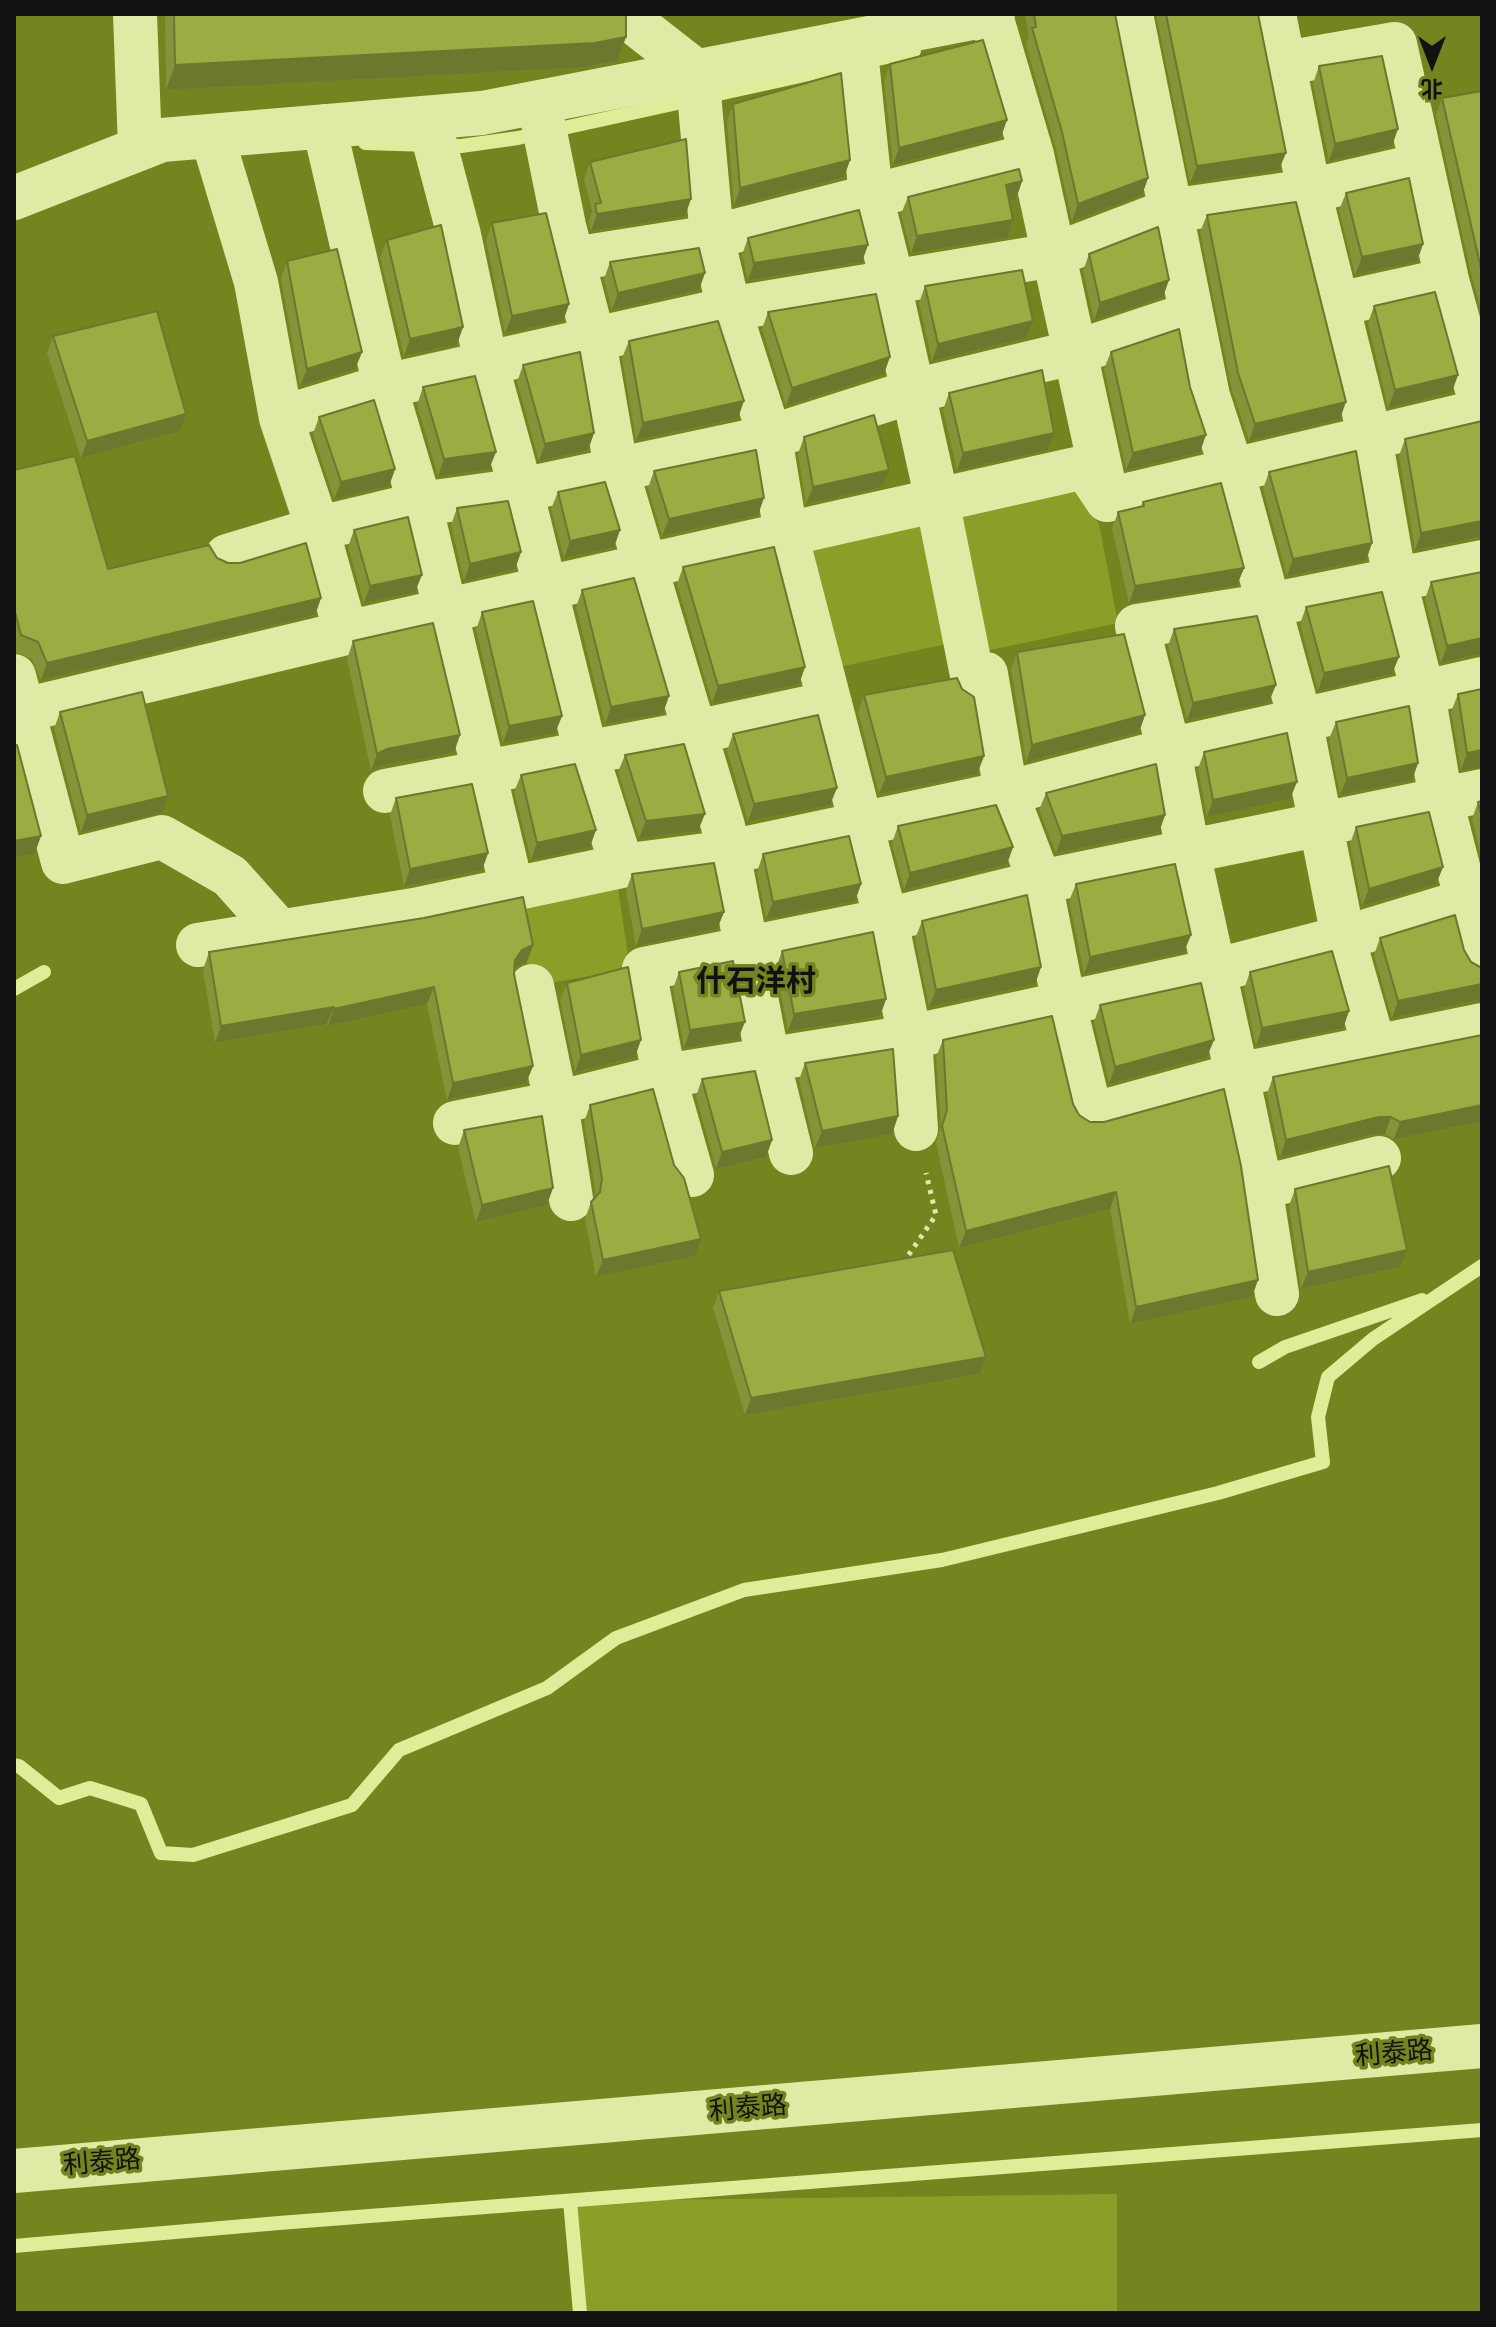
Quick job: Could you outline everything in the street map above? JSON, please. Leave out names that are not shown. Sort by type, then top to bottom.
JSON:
[{"type":"street","points":[[135,14],[140,148]]},
{"type":"street","points":[[633,14],[633,22],[697,72],[712,237],[729,309],[770,437],[786,534],[886,920],[910,1037],[916,1129]]},
{"type":"street","points":[[1131,14],[1208,396],[1232,470],[1300,719],[1343,937],[1374,1046]]},
{"type":"street","points":[[1274,14],[1309,191],[1370,437],[1395,581],[1423,693],[1462,796],[1482,961]]},
{"type":"street","points":[[14,198],[162,140],[482,113],[855,42],[969,17],[1032,155],[1107,500]]},
{"type":"street","points":[[855,42],[871,196],[892,280],[893,302],[1006,793],[1040,882],[1064,1004],[1091,1115],[1237,1075],[1482,1025]]},
{"type":"street","points":[[1107,500],[1482,410],[1447,280],[1395,44],[1285,63]]},
{"type":"street","points":[[539,103],[594,341],[616,468],[729,852],[768,1060],[791,1153]]},
{"type":"street","points":[[428,118],[459,235],[486,363],[586,753],[622,866]]},
{"type":"street","points":[[324,126],[385,386],[420,504],[512,889]]},
{"type":"street","points":[[212,136],[256,282],[281,418],[312,511],[346,633]]},
{"type":"street","points":[[573,259],[712,237],[1032,155]]},
{"type":"street","points":[[281,418],[385,386],[729,309],[1054,255],[1169,211],[1309,191],[1421,165]]},
{"type":"street","points":[[1338,304],[1447,280]]},
{"type":"street","points":[[227,556],[320,528],[420,504],[521,490],[770,437],[914,391],[1076,352],[1191,314]]},
{"type":"street","points":[[280,932],[230,876],[162,837],[63,862],[19,693],[346,633],[1085,467],[1107,500]]},
{"type":"street","points":[[1277,1294],[1237,1075],[1169,750],[1137,626],[1269,605],[1482,562]]},
{"type":"street","points":[[198,945],[414,910],[622,866],[729,852],[1006,793],[1169,750],[1482,679]]},
{"type":"street","points":[[385,791],[830,703]]},
{"type":"street","points":[[692,1175],[664,1076],[644,969],[886,920],[1040,882],[1462,796]]},
{"type":"street","points":[[455,1123],[556,1103],[664,1076],[910,1037],[1064,1004],[1213,971],[1474,898]]},
{"type":"street","points":[[532,986],[556,1103],[571,1199]]},
{"type":"street","points":[[1259,1188],[1379,1158]]},
{"type":"street","name":"利泰路","points":[[14,2171],[1482,2046]]},
{"type":"path","points":[[901,1267],[936,1215],[916,1129]]},
{"type":"green space","points":[[1076,492],[1099,524],[1118,623],[981,652],[952,515]]},
{"type":"green space","points":[[935,523],[956,642],[834,668],[804,548]]},
{"type":"green space","points":[[615,867],[630,969],[532,986],[512,889]]},
{"type":"green space","points":[[1117,2194],[1117,2313],[580,2313],[570,2201]]},
{"type":"building","points":[[174,14],[624,14],[626,37],[595,43],[175,65]]},
{"type":"building","points":[[1034,14],[1115,14],[1148,178],[1078,204],[1062,132],[1032,28],[1036,27]]},
{"type":"building","points":[[1166,14],[1258,14],[1286,153],[1197,166]]},
{"type":"building","points":[[983,40],[1007,120],[899,148],[890,64]]},
{"type":"building","points":[[1382,56],[1398,129],[1335,144],[1319,66]]},
{"type":"building","points":[[841,73],[850,160],[740,188],[733,104]]},
{"type":"building","points":[[1482,91],[1482,273],[1442,98]]},
{"type":"building","points":[[686,139],[691,199],[597,214],[595,204],[601,203],[590,162]]},
{"type":"building","points":[[1019,169],[1022,181],[1006,185],[1013,220],[917,236],[908,197]]},
{"type":"building","points":[[1409,178],[1423,244],[1362,257],[1346,193]]},
{"type":"building","points":[[1296,202],[1346,402],[1255,424],[1238,373],[1207,215]]},
{"type":"building","points":[[859,210],[868,245],[754,263],[748,238]]},
{"type":"building","points":[[546,213],[569,304],[512,316],[492,223]]},
{"type":"building","points":[[441,225],[463,327],[410,339],[387,240]]},
{"type":"building","points":[[1158,227],[1169,280],[1100,303],[1089,254]]},
{"type":"building","points":[[699,248],[705,273],[618,293],[610,262]]},
{"type":"building","points":[[337,249],[362,352],[307,369],[287,261]]},
{"type":"building","points":[[1022,270],[1033,321],[938,344],[925,286]]},
{"type":"building","points":[[1435,292],[1458,375],[1395,390],[1374,306]]},
{"type":"building","points":[[876,294],[890,357],[792,388],[768,312]]},
{"type":"building","points":[[157,311],[186,414],[87,441],[53,336]]},
{"type":"building","points":[[718,321],[744,401],[643,423],[629,341]]},
{"type":"building","points":[[1179,329],[1190,387],[1206,435],[1133,453],[1111,352]]},
{"type":"building","points":[[580,352],[594,433],[545,444],[523,365]]},
{"type":"building","points":[[1042,370],[1054,433],[963,453],[949,393]]},
{"type":"building","points":[[475,376],[496,452],[444,459],[423,387]]},
{"type":"building","points":[[374,400],[395,469],[341,482],[319,417]]},
{"type":"building","points":[[874,415],[889,470],[813,487],[804,437]]},
{"type":"building","points":[[1482,421],[1482,521],[1421,533],[1405,439]]},
{"type":"building","points":[[756,450],[764,498],[669,519],[654,471]]},
{"type":"building","points":[[1356,451],[1372,543],[1293,559],[1269,472]]},
{"type":"building","points":[[75,456],[108,569],[209,545],[217,558],[228,563],[240,563],[306,543],[321,598],[47,663],[38,642],[21,635],[14,608],[14,470]]},
{"type":"building","points":[[605,482],[620,530],[570,541],[558,492]]},
{"type":"building","points":[[1221,483],[1244,568],[1135,586],[1118,512],[1144,506],[1143,502]]},
{"type":"building","points":[[508,501],[521,552],[470,564],[457,508]]},
{"type":"building","points":[[408,517],[422,575],[370,586],[354,530]]},
{"type":"building","points":[[774,547],[805,667],[718,686],[683,567]]},
{"type":"building","points":[[1482,572],[1482,638],[1447,646],[1431,582]]},
{"type":"building","points":[[634,578],[669,696],[611,707],[582,590]]},
{"type":"building","points":[[1382,592],[1399,657],[1324,673],[1306,607]]},
{"type":"building","points":[[533,601],[562,716],[509,726],[482,612]]},
{"type":"building","points":[[1257,616],[1276,685],[1193,703],[1174,629]]},
{"type":"building","points":[[433,623],[460,735],[387,749],[377,754],[353,641]]},
{"type":"building","points":[[1124,634],[1145,715],[1032,745],[1017,652]]},
{"type":"building","points":[[957,678],[962,689],[974,697],[984,756],[886,777],[864,695]]},
{"type":"building","points":[[1482,689],[1482,750],[1467,753],[1458,694]]},
{"type":"building","points":[[142,692],[168,796],[87,815],[60,712]]},
{"type":"building","points":[[1409,706],[1418,763],[1347,778],[1336,722]]},
{"type":"building","points":[[818,715],[837,788],[754,804],[733,734]]},
{"type":"building","points":[[1287,733],[1297,782],[1213,800],[1204,752]]},
{"type":"building","points":[[684,744],[705,814],[646,821],[625,755]]},
{"type":"building","points":[[17,745],[41,836],[14,841],[14,746]]},
{"type":"building","points":[[575,764],[596,830],[537,843],[521,775]]},
{"type":"building","points":[[1156,764],[1165,815],[1062,836],[1046,793]]},
{"type":"building","points":[[472,784],[488,853],[410,869],[396,798]]},
{"type":"building","points":[[996,805],[1013,847],[910,873],[898,826]]},
{"type":"building","points":[[1429,812],[1443,867],[1369,889],[1356,827]]},
{"type":"building","points":[[849,836],[861,884],[773,902],[763,854]]},
{"type":"building","points":[[714,863],[724,912],[642,929],[632,874]]},
{"type":"building","points":[[1175,864],[1191,935],[1090,957],[1076,884]]},
{"type":"building","points":[[1027,895],[1041,967],[936,990],[922,921]]},
{"type":"building","points":[[523,897],[533,945],[522,950],[515,960],[514,974],[533,1066],[453,1083],[434,987],[334,1009],[221,1026],[209,952],[424,918]]},
{"type":"building","points":[[1455,915],[1464,950],[1471,962],[1482,968],[1482,984],[1398,1001],[1380,938]]},
{"type":"building","points":[[873,932],[886,999],[794,1014],[782,951]]},
{"type":"building","points":[[1332,951],[1349,1011],[1262,1028],[1250,972]]},
{"type":"building","points":[[733,961],[745,1022],[690,1030],[679,972]]},
{"type":"building","points":[[628,967],[641,1040],[581,1055],[567,983]]},
{"type":"building","points":[[1201,983],[1214,1040],[1115,1067],[1100,1005]]},
{"type":"building","points":[[1052,1016],[1073,1104],[1079,1115],[1090,1122],[1104,1122],[1224,1089],[1241,1166],[1258,1280],[1136,1307],[1116,1192],[966,1231],[942,1126],[947,1110],[943,1040]]},
{"type":"building","points":[[1482,1035],[1482,1105],[1400,1122],[1391,1117],[1379,1117],[1286,1140],[1273,1077]]},
{"type":"building","points":[[893,1049],[898,1116],[822,1131],[805,1063]]},
{"type":"building","points":[[755,1071],[772,1140],[722,1152],[702,1079]]},
{"type":"building","points":[[653,1089],[674,1165],[684,1178],[701,1239],[603,1260],[591,1202],[600,1192],[602,1179],[590,1105]]},
{"type":"building","points":[[542,1116],[553,1188],[482,1205],[464,1130]]},
{"type":"building","points":[[1389,1166],[1407,1250],[1308,1272],[1295,1189]]},
{"type":"building","points":[[953,1250],[986,1357],[751,1398],[719,1291]]},
{"type":"waterway","points":[[365,143],[461,146],[518,138],[914,51]]},
{"type":"waterway","points":[[14,989],[44,972]]},
{"type":"waterway","points":[[14,1765],[59,1798],[90,1788],[141,1804],[161,1853],[193,1855],[352,1805],[399,1750],[547,1688],[616,1638],[744,1590],[942,1560],[1218,1493],[1323,1462],[1318,1417],[1328,1377],[1373,1339],[1482,1266]]},
{"type":"waterway","points":[[1259,1362],[1285,1347],[1422,1300]]},
{"type":"waterway","points":[[14,2246],[1482,2130]]},
{"type":"waterway","points":[[570,2201],[580,2313]]},
{"type":"district","name":"什石洋村","points":[[756,982]]}]
